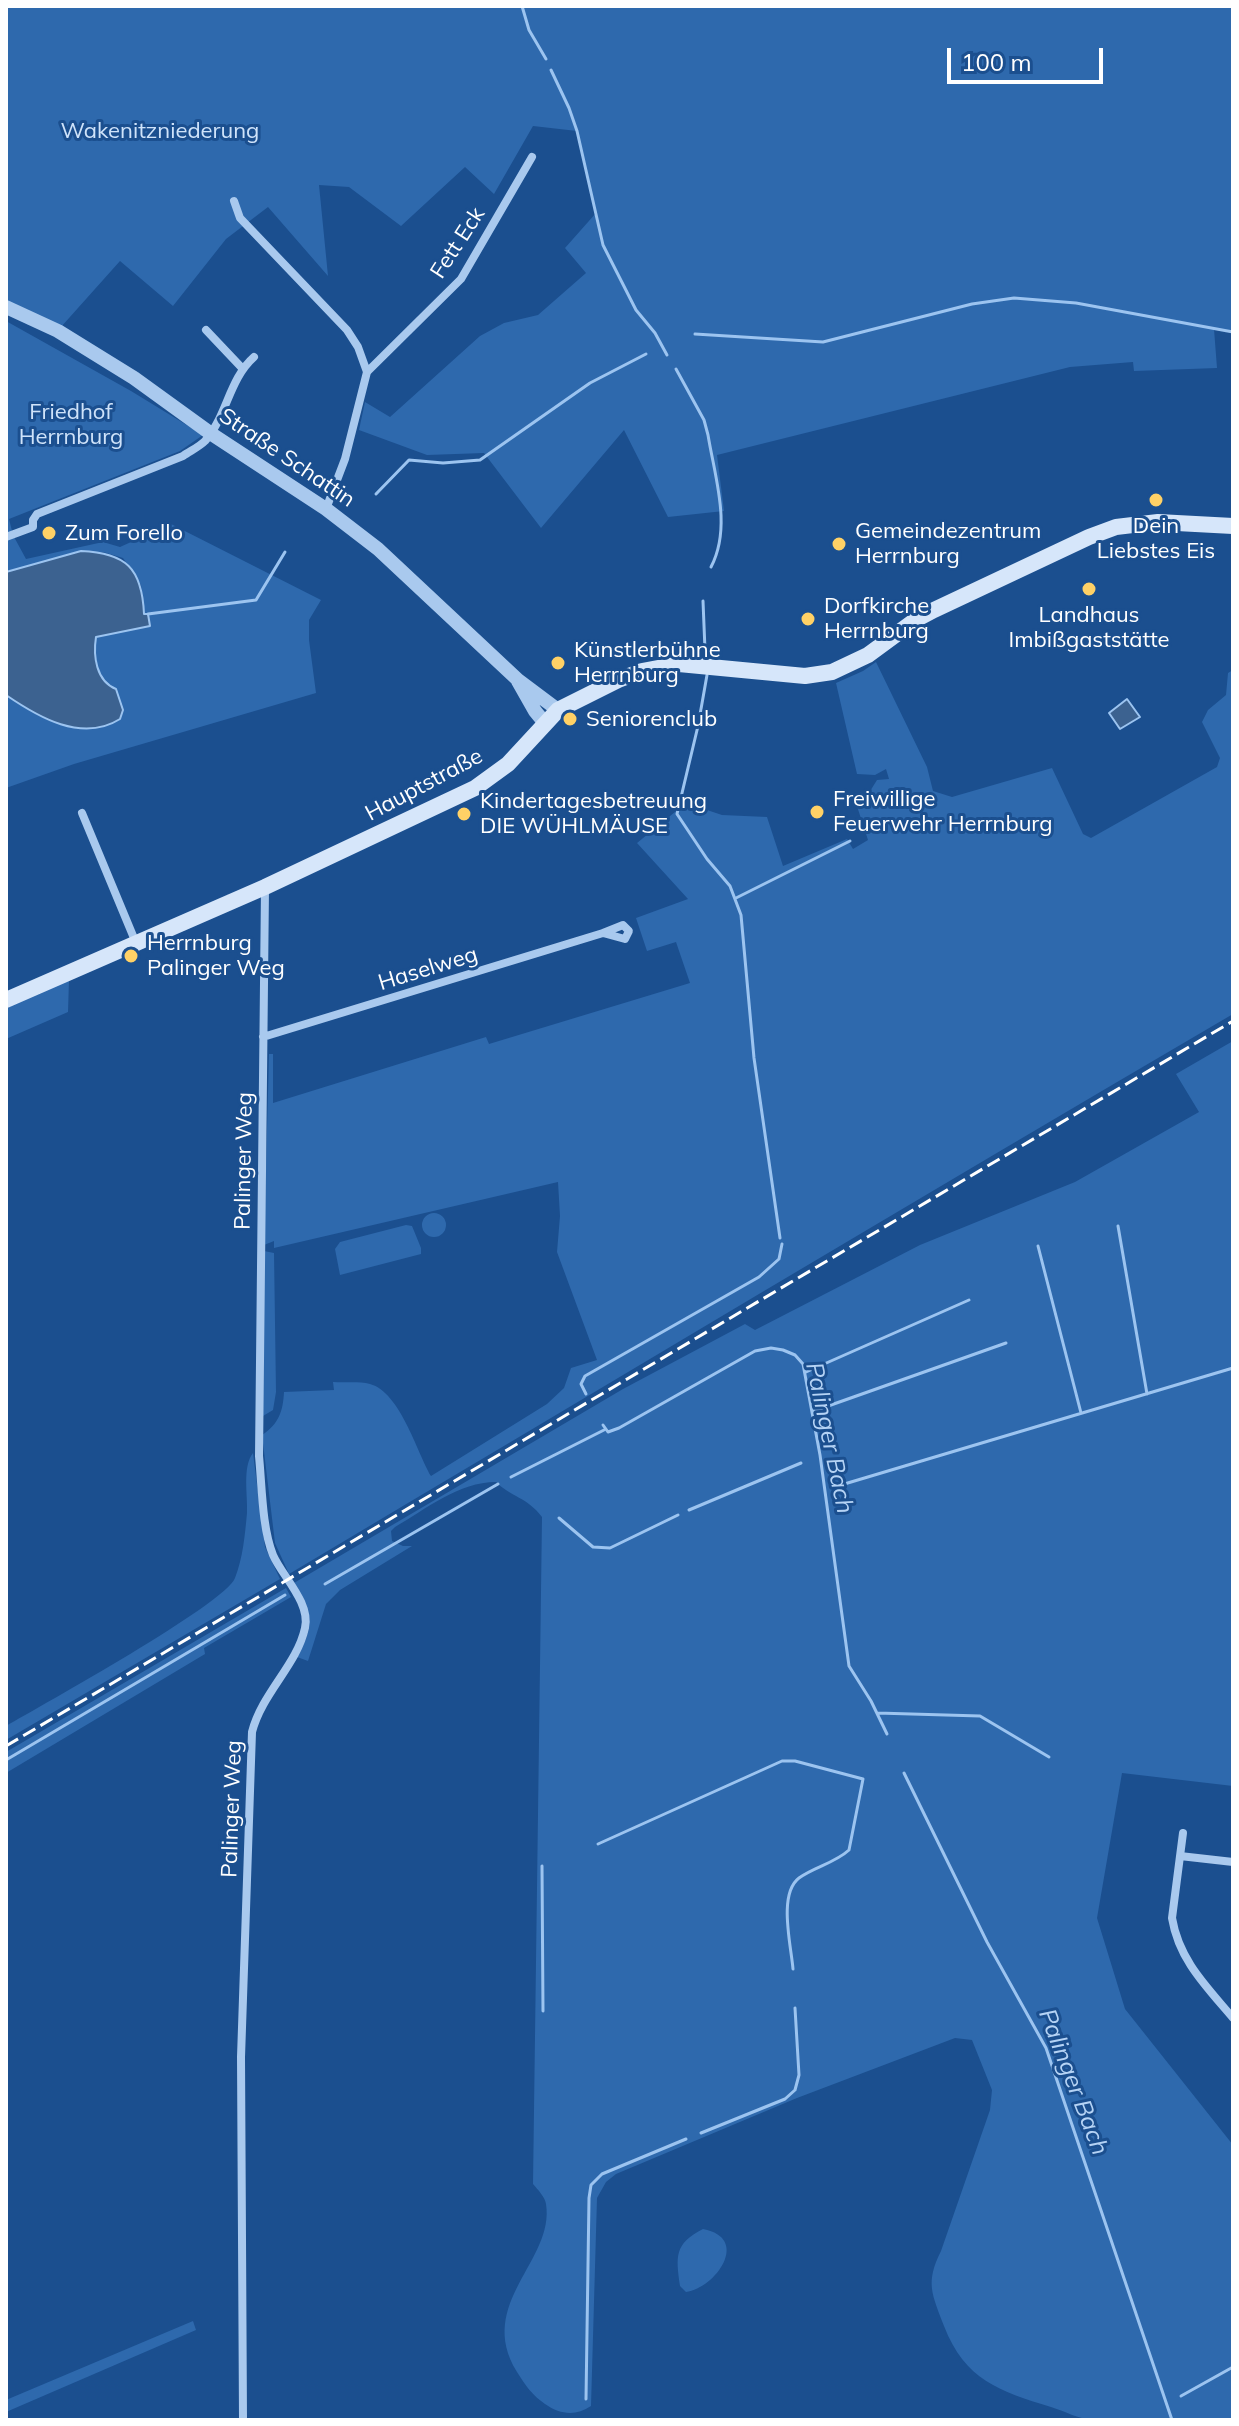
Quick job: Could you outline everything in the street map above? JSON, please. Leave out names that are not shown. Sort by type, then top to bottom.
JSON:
[{"type":"main road","name":"Hauptstraße","points":[[6,1000],[265,887],[475,788],[508,764],[558,710],[618,680],[662,666],[695,664],[805,676],[832,672],[868,655],[926,614],[1089,537],[1134,523],[1233,526]]},
{"type":"street","name":"Fett Eck","points":[[367,372],[461,279],[532,157]]},
{"type":"street","points":[[234,201],[240,218],[347,330],[358,347],[367,372],[345,459],[326,509]]},
{"type":"street","name":"Straße Schattin","points":[[6,307],[58,331],[134,378],[210,433],[326,509],[378,549],[518,680],[558,710]]},
{"type":"street","points":[[206,330],[242,368]]},
{"type":"street","points":[[6,537],[33,527],[37,514],[183,456],[201,444],[210,433],[242,368],[254,357]]},
{"type":"street","name":"Straße Schattin","points":[[518,680],[544,722]]},
{"type":"street","points":[[82,813],[136,943]]},
{"type":"street","name":"Palinger Weg","points":[[243,2420],[241,2057],[252,1732],[264,1701],[302,1636],[306,1621],[301,1604],[277,1563],[269,1540],[257,1428],[265,887]]},
{"type":"street","name":"Haselweg","points":[[263,1037],[603,933]]},
{"type":"street","points":[[1183,1833],[1172,1918],[1178,1944],[1192,1969],[1233,2018]]},
{"type":"street","points":[[1180,1856],[1233,1862]]},
{"type":"green space","name":"Wakenitzniederung","points":[[6,6],[1233,6],[1233,332],[1214,329],[1217,368],[1134,371],[1133,362],[1070,367],[717,455],[724,511],[668,517],[624,430],[541,528],[484,453],[427,455],[359,430],[365,402],[390,417],[480,336],[504,323],[538,315],[586,273],[565,248],[596,213],[577,131],[533,126],[494,194],[465,167],[401,226],[349,187],[319,185],[328,276],[268,207],[226,239],[173,306],[120,261],[61,327],[6,304]]},
{"type":"green space","name":"Friedhof Herrnburg","points":[[6,321],[203,435],[180,451],[9,519],[13,535],[26,559],[103,542],[120,547],[171,524],[321,600],[309,620],[316,693],[74,764],[6,788],[6,695],[48,720],[72,728],[107,686],[97,662],[96,637],[150,626],[144,614],[141,585],[123,558],[103,552],[6,572]]},
{"type":"green space","points":[[876,662],[927,767],[933,791],[952,797],[1052,768],[1083,834],[1091,838],[1217,767],[1220,758],[1202,722],[1208,710],[1226,695],[1228,673],[1233,670],[1233,1014],[289,1574],[275,1543],[262,1435],[279,1416],[284,1392],[334,1390],[333,1382],[366,1383],[381,1389],[399,1410],[431,1476],[547,1404],[564,1388],[571,1368],[597,1360],[557,1252],[560,1216],[558,1182],[274,1248],[274,1241],[264,1245],[269,1054],[273,1054],[273,1103],[486,1037],[489,1044],[690,983],[676,942],[647,951],[636,918],[688,899],[637,843],[686,803],[722,815],[767,817],[783,866],[847,839],[853,849],[868,840],[855,800],[860,792],[867,796],[877,780],[889,779],[886,769],[875,775],[857,774],[836,683]]},
{"type":"green space","points":[[69,980],[68,1012],[6,1039],[6,1008]]},
{"type":"green space","points":[[1233,1041],[1233,1786],[1122,1773],[1097,1918],[1125,2009],[1233,2145],[1233,2420],[1127,2422],[1077,2417],[1000,2389],[973,2371],[962,2359],[944,2326],[932,2280],[990,2110],[992,2090],[972,2040],[955,2038],[797,2098],[616,2174],[606,2182],[597,2198],[591,2406],[574,2413],[551,2408],[533,2394],[517,2372],[507,2347],[505,2325],[510,2304],[546,2225],[546,2204],[533,2184],[542,1517],[531,1505],[496,1482],[456,1491],[395,1527],[391,1531],[392,1541],[412,1546],[340,1590],[326,1604],[308,1661],[297,1657],[307,1636],[309,1620],[305,1603],[294,1583],[623,1389],[745,1324],[755,1330],[920,1245],[1075,1182],[1199,1112],[1176,1074]]},
{"type":"green space","points":[[434,1213],[442,1217],[446,1225],[442,1233],[434,1237],[426,1233],[422,1225],[426,1217]]},
{"type":"green space","points":[[412,1226],[421,1254],[340,1275],[335,1249],[340,1242]]},
{"type":"green space","points":[[264,1251],[274,1253],[276,1392],[273,1410],[263,1416]]},
{"type":"green space","points":[[253,1453],[265,1547],[280,1579],[6,1740],[6,1726],[168,1631],[224,1591],[235,1578],[240,1562],[247,1513],[247,1473]]},
{"type":"green space","points":[[286,1588],[291,1597],[204,1648],[205,1654],[6,1773],[6,1752]]},
{"type":"green space","points":[[703,2229],[717,2234],[725,2242],[727,2252],[724,2262],[708,2282],[686,2292],[680,2286],[679,2252],[687,2240]]},
{"type":"green space","points":[[193,2321],[196,2330],[6,2412],[6,2400]]},
{"type":"shaded area","points":[[81,551],[110,555],[129,566],[140,585],[144,614],[148,614],[150,626],[96,637],[97,667],[104,680],[116,689],[123,710],[120,719],[106,726],[91,728],[76,728],[46,719],[6,695],[6,572]]},
{"type":"shaded area","points":[[1127,699],[1140,717],[1120,729],[1109,713]]},
{"type":"waterway","name":"Palinger Bach","points":[[522,6],[529,30],[546,59]]},
{"type":"waterway","name":"Palinger Bach","points":[[551,70],[577,131],[603,245],[636,310],[655,333],[667,355]]},
{"type":"waterway","points":[[695,334],[823,342],[972,304],[1014,298],[1076,303],[1233,332]]},
{"type":"waterway","points":[[376,494],[409,460],[443,463],[480,460],[590,383],[646,354]]},
{"type":"waterway","name":"Palinger Bach","points":[[676,369],[704,420],[718,485],[720,536],[711,567]]},
{"type":"waterway","points":[[148,614],[256,600],[285,552]]},
{"type":"waterway","name":"Palinger Bach","points":[[703,601],[705,650]]},
{"type":"waterway","name":"Palinger Bach","points":[[707,675],[677,814],[707,859],[730,886],[741,915],[754,1058],[780,1238]]},
{"type":"waterway","points":[[736,898],[850,841]]},
{"type":"waterway","points":[[1118,1226],[1147,1394]]},
{"type":"waterway","points":[[586,1394],[581,1384],[585,1376],[759,1277],[779,1259],[782,1244]]},
{"type":"waterway","points":[[1038,1246],[1081,1413]]},
{"type":"waterway","points":[[806,1372],[969,1300]]},
{"type":"waterway","points":[[814,1411],[1006,1343]]},
{"type":"waterway","name":"Palinger Bach","points":[[603,1425],[608,1432],[619,1428],[755,1351],[771,1348],[795,1355],[803,1364],[820,1455],[849,1666],[887,1734]]},
{"type":"waterway","points":[[841,1485],[1233,1368]]},
{"type":"waterway","points":[[511,1477],[604,1430]]},
{"type":"waterway","points":[[689,1510],[801,1463]]},
{"type":"waterway","points":[[325,1584],[498,1484]]},
{"type":"waterway","points":[[559,1518],[593,1547],[610,1548],[678,1515]]},
{"type":"waterway","points":[[6,1760],[285,1595]]},
{"type":"waterway","points":[[877,1713],[980,1716],[1049,1757]]},
{"type":"waterway","points":[[598,1844],[782,1761],[795,1761],[863,1779],[849,1850],[799,1878],[789,1896],[787,1920],[793,1969]]},
{"type":"waterway","name":"Palinger Bach","points":[[904,1773],[987,1942],[1046,2048],[1172,2420]]},
{"type":"waterway","points":[[542,1866],[543,2011]]},
{"type":"waterway","points":[[701,2133],[785,2099],[795,2090],[799,2075],[795,2008]]},
{"type":"waterway","points":[[586,2399],[591,2185],[602,2174],[686,2139]]},
{"type":"waterway","points":[[1181,2396],[1233,2367]]},
{"type":"railway","points":[[6,1746],[1233,1021]]},
{"type":"place","name":"Dein Liebstes Eis","points":[[1156,500]]},
{"type":"place","name":"Zum Forello","points":[[49,533]]},
{"type":"place","name":"Gemeindezentrum Herrnburg","points":[[839,544]]},
{"type":"place","name":"Landhaus Imbißgaststätte","points":[[1089,589]]},
{"type":"place","name":"Dorfkirche Herrnburg","points":[[808,619]]},
{"type":"place","name":"Künstlerbühne Herrnburg","points":[[558,663]]},
{"type":"place","name":"Seniorenclub","points":[[570,719]]},
{"type":"place","name":"Freiwillige Feuerwehr Herrnburg","points":[[817,812]]},
{"type":"place","name":"Kindertagesbetreuung DIE WÜHLMÄUSE","points":[[464,814]]},
{"type":"place","name":"Herrnburg Palinger Weg","points":[[131,956]]}]
